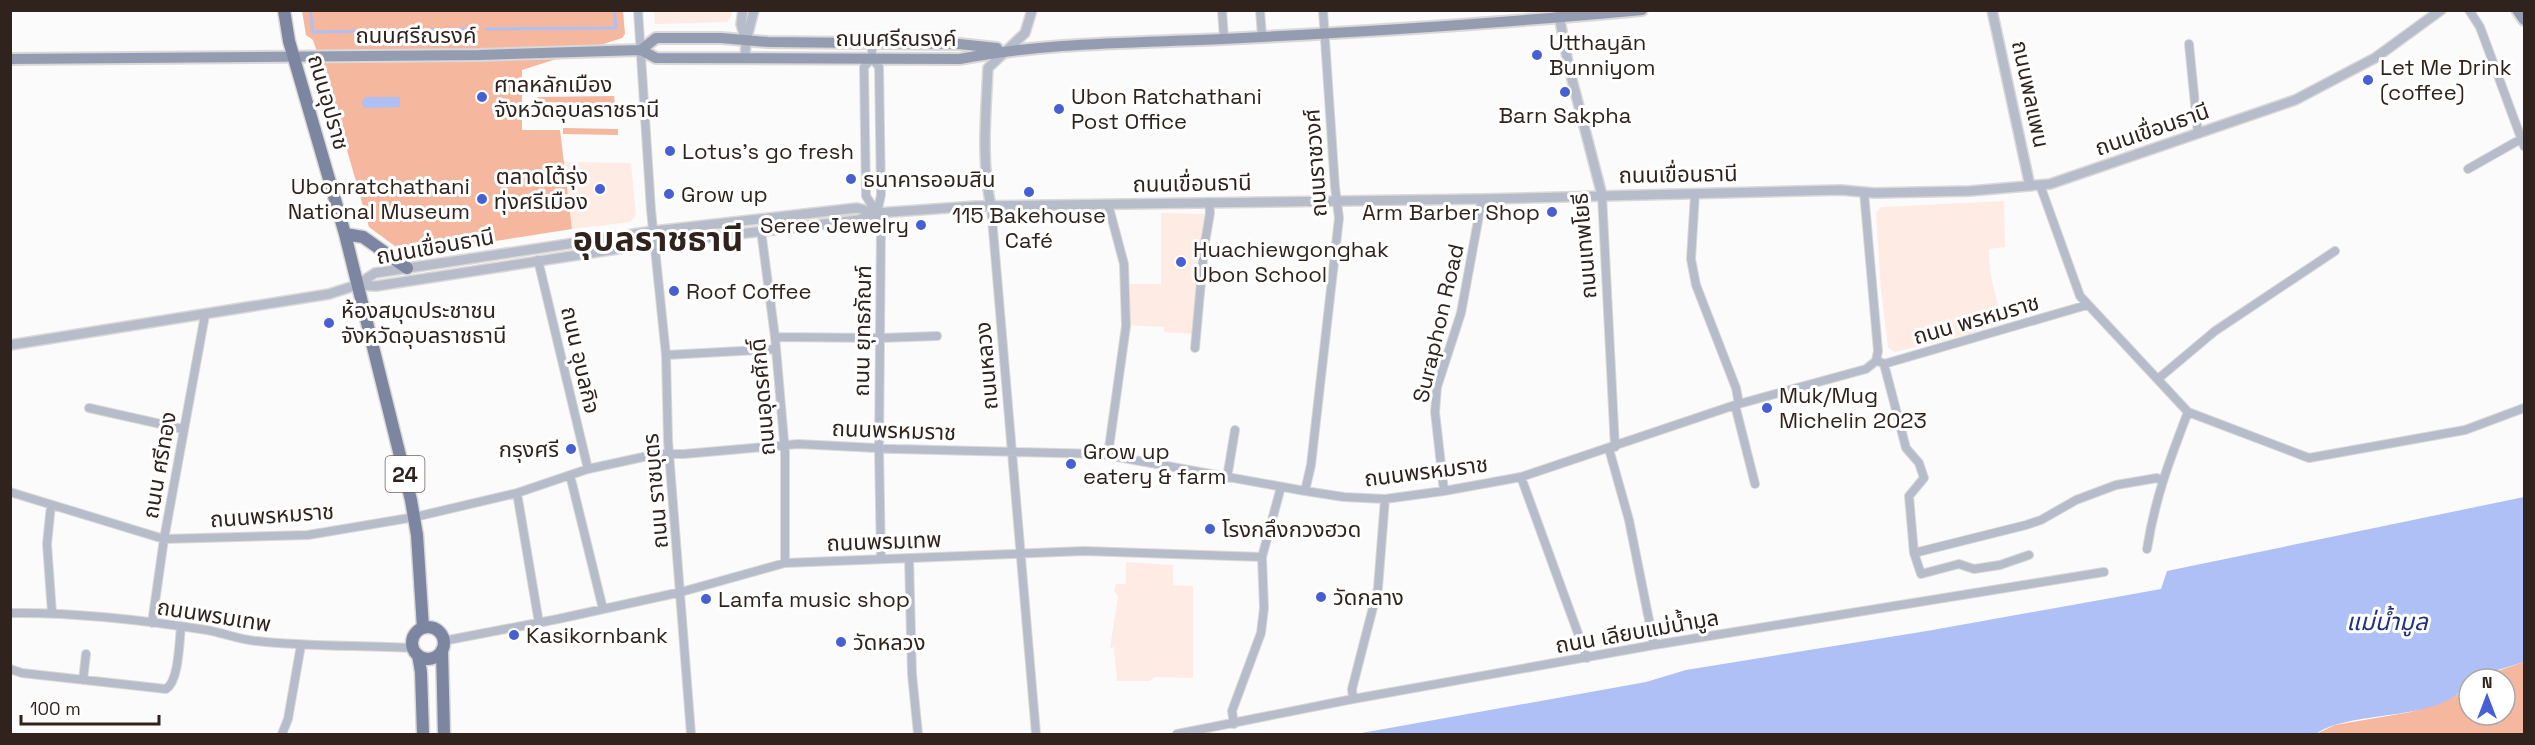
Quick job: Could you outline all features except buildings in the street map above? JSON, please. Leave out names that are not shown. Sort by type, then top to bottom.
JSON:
[{"type":"main road","name":"ถนนอุปราช","points":[[284,10],[294,55],[345,234],[415,517],[423,628]]},
{"type":"main road","name":"ถนนศรีณรงค์","points":[[10,59],[479,55],[641,50],[656,58],[960,58],[1009,49],[1262,36],[1642,10]]},
{"type":"main road","points":[[2517,10],[2524,20]]},
{"type":"main road","name":"ถนนศรีณรงค์","points":[[641,50],[656,38],[959,44],[1009,49]]},
{"type":"main road","points":[[345,234],[363,237],[407,268]]},
{"type":"main road","points":[[423,735],[421,672],[413,636],[423,628],[436,630],[442,645],[444,735]]},
{"type":"main road","points":[[415,652],[433,657],[442,645]]},
{"type":"street","name":"ถนน ราชบุตร","points":[[638,10],[655,244],[666,355],[668,440],[671,454],[691,735]]},
{"type":"street","points":[[743,10],[741,24],[746,41]]},
{"type":"street","points":[[745,58],[746,41],[754,10]]},
{"type":"street","name":"ถนนหลวง","points":[[1032,10],[1025,33],[988,68],[987,153],[988,192],[1013,453],[1036,735]]},
{"type":"street","points":[[1222,10],[1224,38]]},
{"type":"street","points":[[1260,10],[1262,36]]},
{"type":"street","name":"ถนนราชวงศ์","points":[[1305,491],[1311,465],[1339,218],[1323,10]]},
{"type":"street","name":"ถนนพลแพน","points":[[1992,10],[2035,186]]},
{"type":"street","name":"ถนนเขื่อนธานี","points":[[357,285],[376,286],[538,260],[760,230],[858,220],[877,213],[991,206],[1482,199],[1841,190],[1864,192],[1971,191],[2035,186],[2049,184],[2295,100],[2376,58],[2441,10]]},
{"type":"street","points":[[2468,169],[2523,143],[2480,27],[2469,10]]},
{"type":"street","name":"ถนนเทพโยธี","points":[[1559,14],[1569,68],[1602,195],[1612,448],[1654,645]]},
{"type":"street","points":[[872,44],[872,58],[879,67],[881,195],[877,213]]},
{"type":"street","points":[[2189,44],[2198,134]]},
{"type":"street","points":[[872,58],[864,67],[866,196],[877,213]]},
{"type":"street","points":[[2035,186],[2080,296],[2159,378],[2188,412],[2308,458],[2465,430],[2524,408]]},
{"type":"street","points":[[1864,192],[1880,362],[1906,448],[1918,463],[1924,478],[1909,496],[1914,553],[1921,574],[1959,564],[1974,569],[2014,561],[2029,555]]},
{"type":"street","points":[[1695,194],[1691,259],[1696,285],[1736,388],[1737,405],[1755,484]]},
{"type":"street","name":"Suraphon Road","points":[[1444,491],[1435,412],[1437,387],[1461,314],[1482,199]]},
{"type":"street","points":[[1196,348],[1204,248],[1210,213],[1209,202]]},
{"type":"street","points":[[1108,204],[1124,264],[1126,326],[1108,455]]},
{"type":"street","name":"ถนนเขื่อนธานี","points":[[10,345],[334,293],[357,285],[375,273],[407,268],[758,218],[857,208],[877,213]]},
{"type":"street","name":"ถนน ยุทธภัณฑ์","points":[[877,213],[881,229],[879,448],[881,559]]},
{"type":"street","points":[[758,218],[760,230]]},
{"type":"street","name":"ถนนอุดรศักดิ์","points":[[760,230],[775,337],[785,444],[785,563]]},
{"type":"street","points":[[535,249],[538,260]]},
{"type":"street","points":[[2159,378],[2215,331],[2336,251]]},
{"type":"street","name":"ถนน อุบลกิจ","points":[[538,260],[588,469]]},
{"type":"street","name":"ถนน พรหมราช","points":[[1880,362],[2087,305]]},
{"type":"street","name":"ถนน ศรีทอง","points":[[152,623],[183,429],[206,315]]},
{"type":"street","points":[[775,337],[937,336]]},
{"type":"street","points":[[666,355],[776,349]]},
{"type":"street","name":"ถนนพรหมราช","points":[[10,492],[164,539],[308,535],[415,517],[517,493],[588,469],[657,454],[785,444],[1108,455],[1305,491],[1344,497],[1385,499],[1521,477],[1737,405],[1866,369],[1880,362]]},
{"type":"street","points":[[89,408],[183,429]]},
{"type":"street","points":[[2147,549],[2153,510],[2188,412]]},
{"type":"street","points":[[1227,478],[1235,430]]},
{"type":"street","points":[[570,475],[603,609]]},
{"type":"street","points":[[1521,477],[1587,658]]},
{"type":"street","points":[[1914,553],[2033,522],[2076,500],[2116,485],[2157,478],[2162,481]]},
{"type":"street","points":[[1234,724],[1233,711],[1261,633],[1264,608],[1262,557],[1281,487]]},
{"type":"street","points":[[517,493],[539,623]]},
{"type":"street","points":[[1353,699],[1352,689],[1378,588],[1385,499]]},
{"type":"street","points":[[51,505],[47,544],[52,613]]},
{"type":"street","name":"ถนนพรมเทพ","points":[[442,645],[681,592],[785,563],[1084,551],[1262,557]]},
{"type":"street","points":[[909,558],[912,674],[918,735]]},
{"type":"street","name":"ถนน เลียบแม่น้ำมูล","points":[[1177,735],[1353,699],[1654,645],[2104,572]]},
{"type":"street","name":"ถนนพรมเทพ","points":[[10,613],[52,613],[152,623],[209,630],[253,641],[415,652]]},
{"type":"street","points":[[10,669],[22,673],[169,688],[175,675],[182,627]]},
{"type":"street","points":[[282,735],[288,719],[301,645]]},
{"type":"street","points":[[83,680],[86,654]]},
{"type":"shaded area","points":[[654,10],[732,11],[727,22],[655,24]]},
{"type":"shaded area","points":[[302,11],[623,11],[625,34],[622,38],[522,70],[522,130],[560,130],[572,229],[407,255],[369,227],[329,87],[313,40],[306,35]]},
{"type":"shaded area","points":[[614,96],[615,104],[535,102],[537,97]]},
{"type":"shaded area","points":[[563,128],[618,129],[618,135],[563,134]]},
{"type":"shaded area","name":"ตลาดโต้รุ่ง ทุ่งศรีเมือง","points":[[564,162],[631,163],[636,215],[630,222],[572,229]]},
{"type":"shaded area","points":[[2004,201],[2005,247],[1989,249],[1990,272],[2002,323],[1969,334],[1895,352],[1888,348],[1876,213],[1881,207]]},
{"type":"shaded area","name":"Huachiewgonghak Ubon School","points":[[1161,213],[1206,214],[1195,334],[1164,332],[1164,327],[1128,325],[1130,284],[1161,284]]},
{"type":"shaded area","points":[[1126,562],[1173,565],[1173,585],[1193,586],[1193,678],[1155,677],[1149,681],[1117,681],[1114,647],[1110,648],[1118,597],[1114,590],[1116,584],[1126,584]]},
{"type":"shaded area","points":[[2524,662],[2524,734],[2316,734],[2335,725],[2411,712],[2457,694],[2457,727],[2517,727],[2517,667],[2509,667]]},
{"type":"water","points":[[365,97],[398,97],[400,107],[365,108],[361,103]]},
{"type":"water","name":"แม่น้ำมูล","points":[[2524,497],[2524,662],[2508,667],[2457,667],[2457,694],[2442,703],[2398,714],[2352,721],[2332,726],[2316,734],[1356,734],[1646,682],[1686,670],[1927,631],[2161,589],[2167,571]]},
{"type":"waterway","points":[[310,10],[313,32],[471,29]]},
{"type":"waterway","points":[[487,29],[616,28],[614,10]]},
{"type":"place","name":"Utthayān Bunniyom","points":[[1537,55]]},
{"type":"place","name":"Let Me Drink (coffee)","points":[[2368,80]]},
{"type":"place","name":"Barn Sakpha","points":[[1565,92]]},
{"type":"place","name":"ศาลหลักเมือง จังหวัดอุบลราชธานี","points":[[482,97]]},
{"type":"place","name":"Ubon Ratchathani Post Office","points":[[1059,109]]},
{"type":"place","name":"Lotus's go fresh","points":[[670,151]]},
{"type":"place","name":"ธนาคารออมสิน","points":[[851,179]]},
{"type":"place","name":"ตลาดโต้รุ่ง ทุ่งศรีเมือง","points":[[600,189]]},
{"type":"place","name":"115 Bakehouse Café","points":[[1029,192]]},
{"type":"place","name":"Grow up","points":[[669,194]]},
{"type":"place","name":"Ubonratchathani National Museum","points":[[482,199]]},
{"type":"place","name":"Arm Barber Shop","points":[[1552,212]]},
{"type":"place","name":"Seree Jewelry","points":[[921,225]]},
{"type":"place","name":"Huachiewgonghak Ubon School","points":[[1181,262]]},
{"type":"place","name":"Roof Coffee","points":[[674,291]]},
{"type":"place","name":"ห้องสมุดประชาชน จังหวัดอุบลราชธานี","points":[[329,323]]},
{"type":"place","name":"Muk/Mug Michelin 2023","points":[[1767,408]]},
{"type":"place","name":"กรุงศรี","points":[[571,449]]},
{"type":"place","name":"Grow up eatery & farm","points":[[1071,464]]},
{"type":"place","name":"โรงกลึงกวงฮวด","points":[[1210,529]]},
{"type":"place","name":"วัดกลาง","points":[[1321,597]]},
{"type":"place","name":"Lamfa music shop","points":[[706,599]]},
{"type":"place","name":"Kasikornbank","points":[[514,635]]},
{"type":"place","name":"วัดหลวง","points":[[841,642]]},
{"type":"district","name":"อุบลราชธานี","points":[[658,239]]}]
